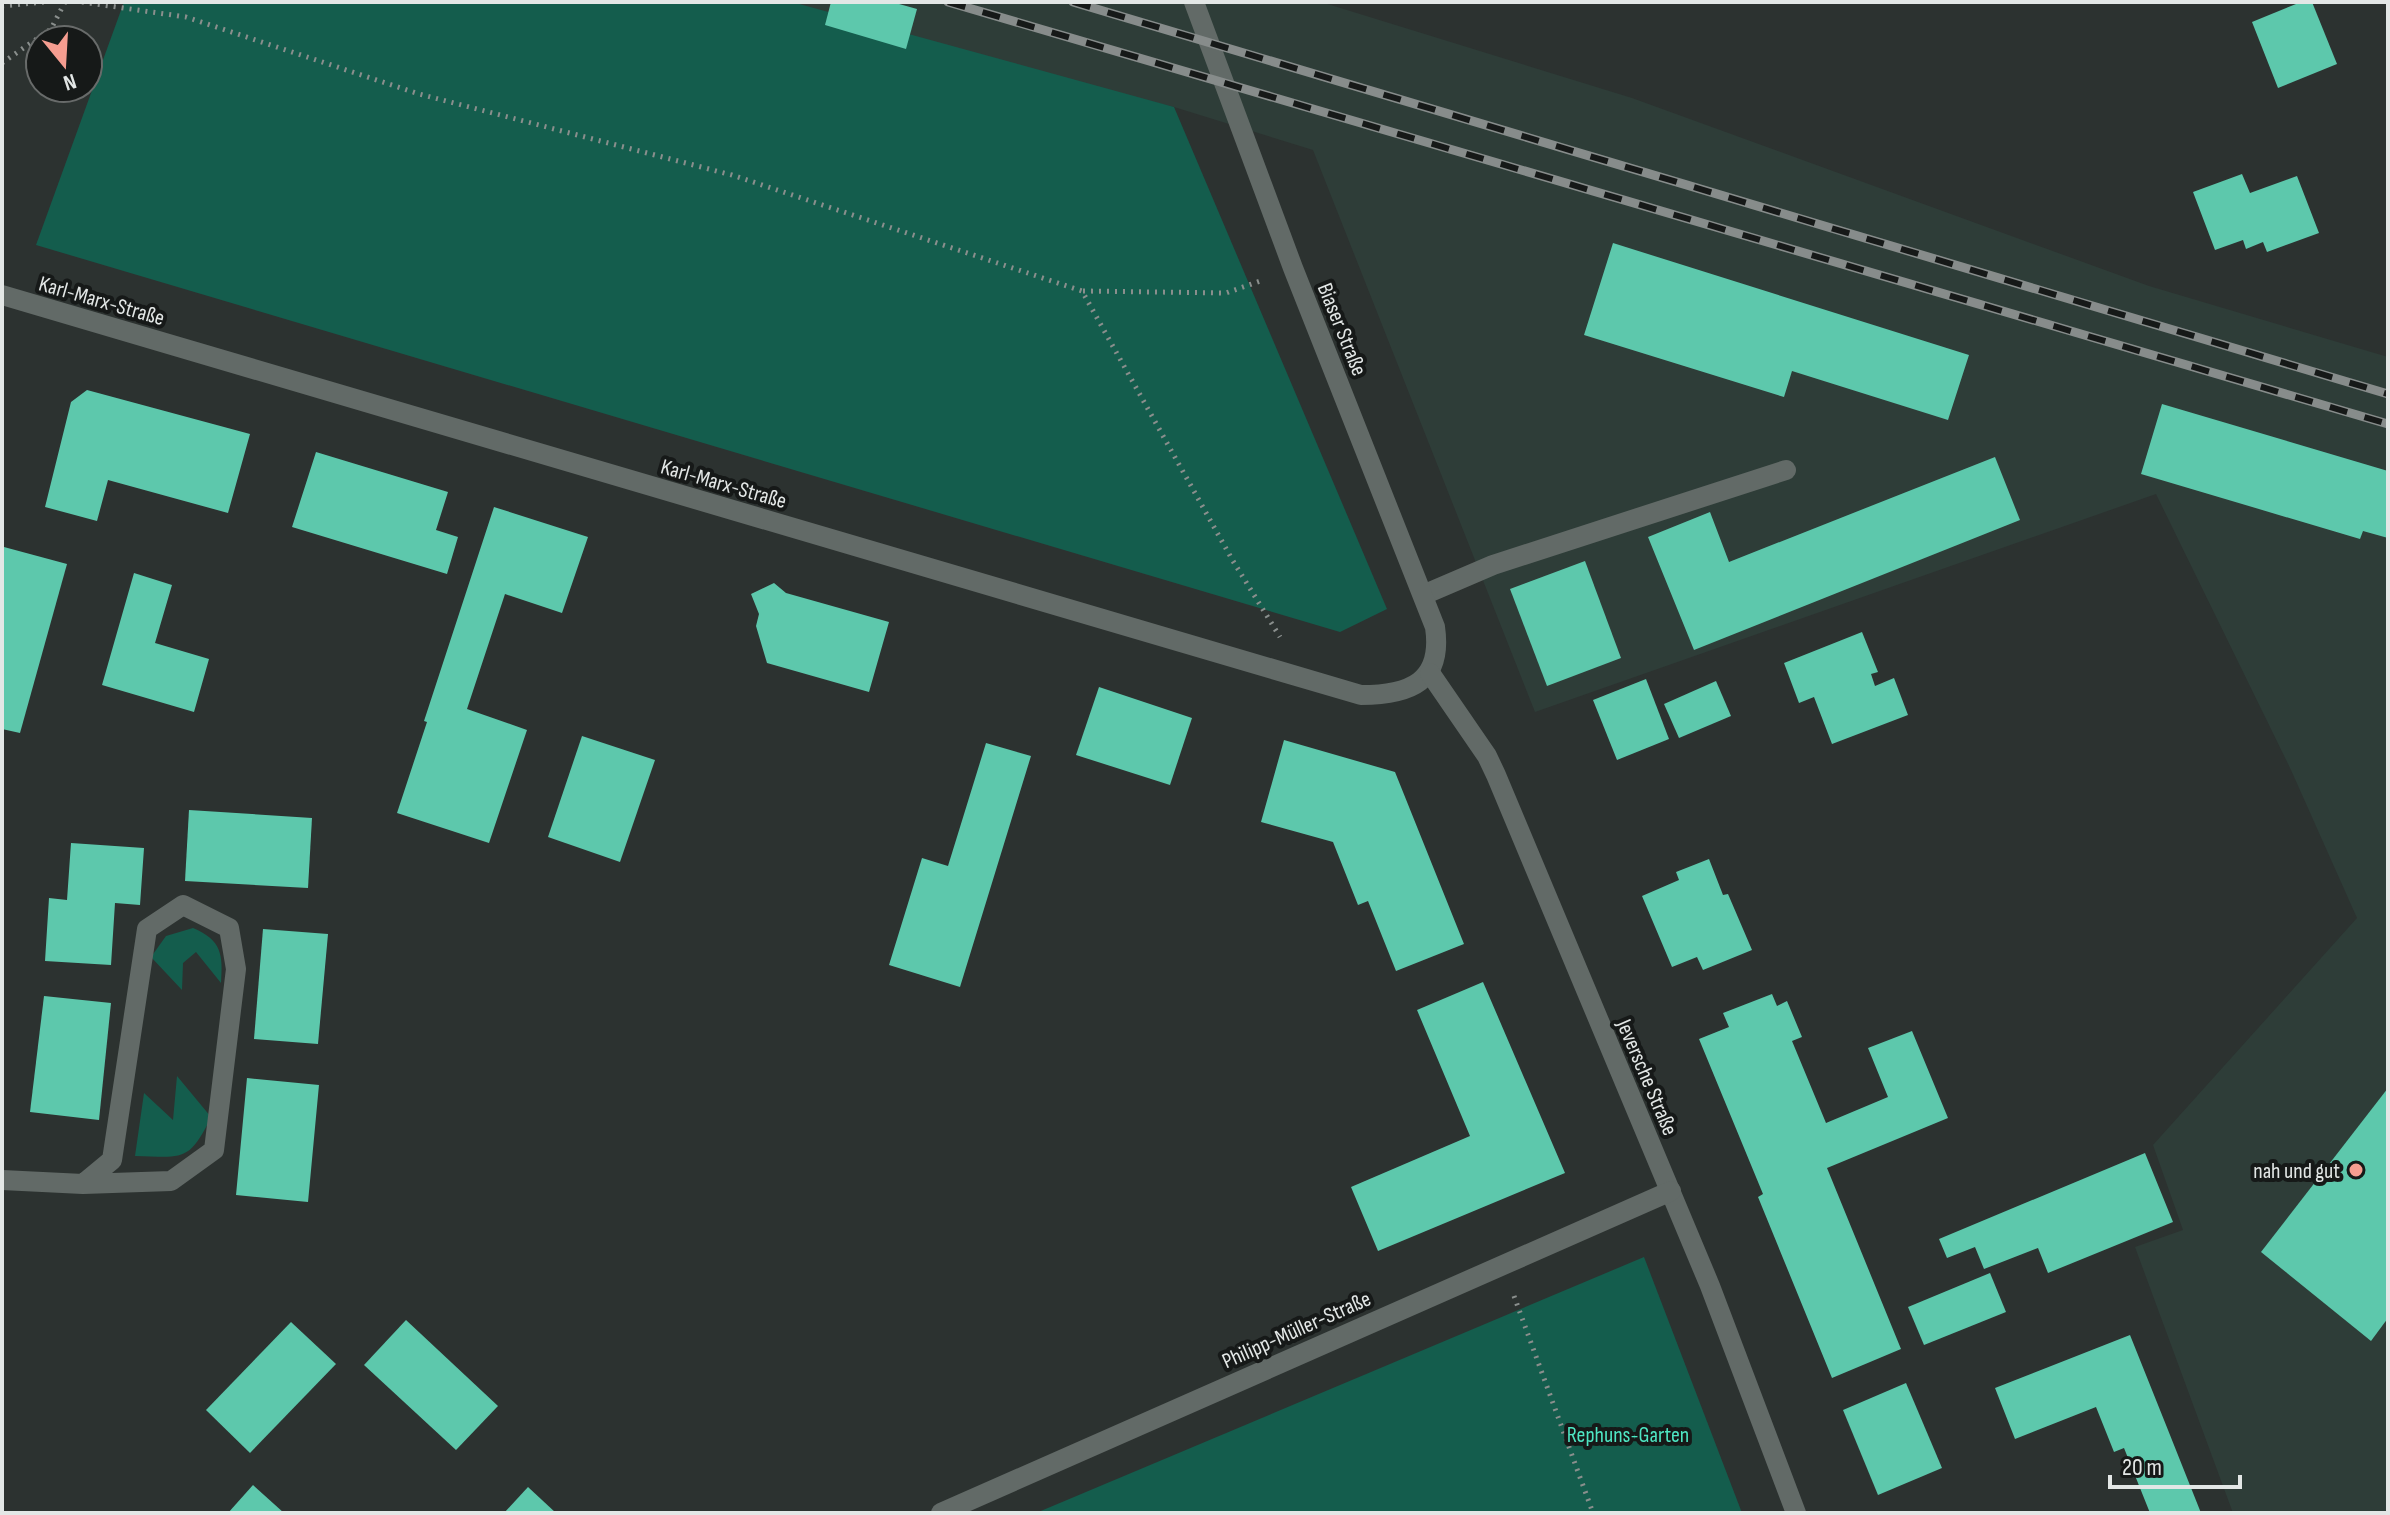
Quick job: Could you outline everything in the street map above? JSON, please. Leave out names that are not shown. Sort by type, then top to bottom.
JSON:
[{"type":"street","name":"Biaser Straße","points":[[1194,2],[1293,268],[1435,627],[1438,645],[1436,661],[1430,673]]},
{"type":"street","name":"Karl-Marx-Straße","points":[[2,295],[1361,695],[1385,695],[1419,683],[1430,673]]},
{"type":"street","points":[[1423,595],[1493,565],[1786,470]]},
{"type":"street","name":"Jeversche Straße","points":[[1430,673],[1487,756],[1710,1286],[1796,1513]]},
{"type":"street","points":[[2,1180],[83,1184],[171,1181],[214,1150],[236,969],[229,928],[183,905],[147,929],[112,1160],[83,1184]]},
{"type":"street","name":"Philipp-Müller-Straße","points":[[941,1513],[1671,1191]]},
{"type":"path","points":[[2,6],[44,2]]},
{"type":"path","points":[[2,63],[51,29],[65,2]]},
{"type":"path","points":[[82,2],[186,17],[419,94],[732,175],[1082,291],[1226,293],[1262,280]]},
{"type":"path","points":[[1082,291],[1233,561],[1306,679]]},
{"type":"path","points":[[1502,1264],[1593,1513]]},
{"type":"shaded area","points":[[746,2],[1321,2],[1632,98],[2149,286],[2388,357],[2388,1513],[2233,1513],[2135,1247],[2183,1230],[2153,1145],[2357,918],[2291,770],[2156,494],[1535,712],[1313,150],[1174,107]]},
{"type":"green space","points":[[124,2],[792,2],[1174,107],[1387,609],[1340,632],[36,245],[87,104],[104,104],[104,57]]},
{"type":"green space","points":[[193,928],[210,938],[219,950],[221,983],[196,952],[183,963],[182,990],[151,957],[166,936]]},
{"type":"green space","points":[[177,1076],[211,1117],[190,1150],[174,1156],[135,1156],[144,1093],[173,1120]]},
{"type":"green space","name":"Rephuns-Garten","points":[[1644,1257],[1742,1513],[1036,1513]]},
{"type":"building","points":[[831,2],[892,2],[917,9],[906,49],[825,25]]},
{"type":"building","points":[[2301,2],[2312,2],[2337,64],[2278,88],[2252,22]]},
{"type":"building","points":[[2242,174],[2250,193],[2297,176],[2319,233],[2267,252],[2263,242],[2246,249],[2243,240],[2215,250],[2193,192]]},
{"type":"building","points":[[1613,243],[1969,355],[1948,420],[1792,371],[1784,397],[1584,335]]},
{"type":"building","points":[[87,390],[250,434],[228,513],[108,480],[97,521],[45,507],[71,402]]},
{"type":"building","points":[[2162,404],[2388,471],[2388,538],[2363,531],[2360,539],[2141,474]]},
{"type":"building","points":[[316,452],[448,492],[436,530],[458,537],[447,574],[292,527]]},
{"type":"building","points":[[1995,457],[2020,520],[1694,650],[1648,537],[1710,512],[1729,562]]},
{"type":"building","points":[[494,507],[588,537],[562,613],[505,594],[467,709],[527,730],[489,843],[397,813]]},
{"type":"building","points":[[4,547],[67,564],[20,733],[2,729]]},
{"type":"building","points":[[1585,561],[1621,658],[1547,686],[1510,589]]},
{"type":"building","points":[[134,573],[172,585],[155,643],[209,659],[194,712],[102,685]]},
{"type":"building","points":[[774,583],[786,593],[889,622],[869,692],[767,663],[756,626],[759,614],[751,594]]},
{"type":"building","points":[[1862,632],[1878,672],[1871,674],[1875,686],[1894,678],[1908,715],[1832,744],[1814,697],[1799,703],[1784,663]]},
{"type":"building","points":[[1646,679],[1669,739],[1617,760],[1593,700]]},
{"type":"building","points":[[1716,681],[1731,716],[1679,738],[1664,704]]},
{"type":"building","points":[[1099,687],[1192,718],[1170,785],[1076,755]]},
{"type":"building","points":[[582,736],[655,760],[620,862],[548,837]]},
{"type":"building","points":[[1284,740],[1395,772],[1464,944],[1396,971],[1368,901],[1358,905],[1333,842],[1261,822]]},
{"type":"building","points":[[986,743],[1031,756],[960,987],[889,965],[922,858],[948,866]]},
{"type":"building","points":[[189,810],[312,818],[308,888],[185,881]]},
{"type":"building","points":[[71,843],[144,848],[140,905],[115,903],[111,965],[45,961],[49,898],[67,900]]},
{"type":"building","points":[[1709,859],[1723,895],[1728,894],[1752,950],[1703,970],[1697,957],[1672,967],[1642,896],[1679,880],[1676,872]]},
{"type":"building","points":[[263,929],[328,934],[318,1044],[254,1039]]},
{"type":"building","points":[[1483,982],[1565,1173],[1378,1251],[1351,1187],[1470,1136],[1417,1010]]},
{"type":"building","points":[[1772,994],[1777,1006],[1787,1001],[1802,1037],[1792,1041],[1826,1123],[1888,1097],[1868,1048],[1912,1031],[1948,1118],[1827,1168],[1901,1349],[1832,1378],[1758,1197],[1763,1194],[1699,1039],[1729,1027],[1723,1013]]},
{"type":"building","points":[[44,996],[111,1003],[99,1120],[30,1112]]},
{"type":"building","points":[[247,1078],[319,1085],[308,1202],[236,1195]]},
{"type":"building","name":"nah und gut","points":[[2388,1088],[2388,1318],[2371,1341],[2261,1252]]},
{"type":"building","points":[[2145,1153],[2173,1222],[2048,1273],[2038,1248],[1984,1269],[1975,1247],[1947,1258],[1939,1239]]},
{"type":"building","points":[[1990,1273],[2006,1312],[1924,1345],[1908,1307]]},
{"type":"building","points":[[406,1320],[498,1406],[456,1450],[364,1365]]},
{"type":"building","points":[[291,1322],[336,1364],[250,1453],[206,1410]]},
{"type":"building","points":[[2130,1335],[2201,1513],[2150,1513],[2124,1448],[2114,1452],[2096,1407],[2015,1439],[1995,1388]]},
{"type":"building","points":[[1906,1383],[1942,1468],[1878,1495],[1843,1410]]},
{"type":"building","points":[[253,1485],[284,1513],[228,1513]]},
{"type":"building","points":[[528,1487],[556,1513],[504,1513]]},
{"type":"railway","points":[[948,2],[2388,424]]},
{"type":"railway","points":[[1073,2],[2388,394]]},
{"type":"place","name":"nah und gut","points":[[2356,1170]]}]
